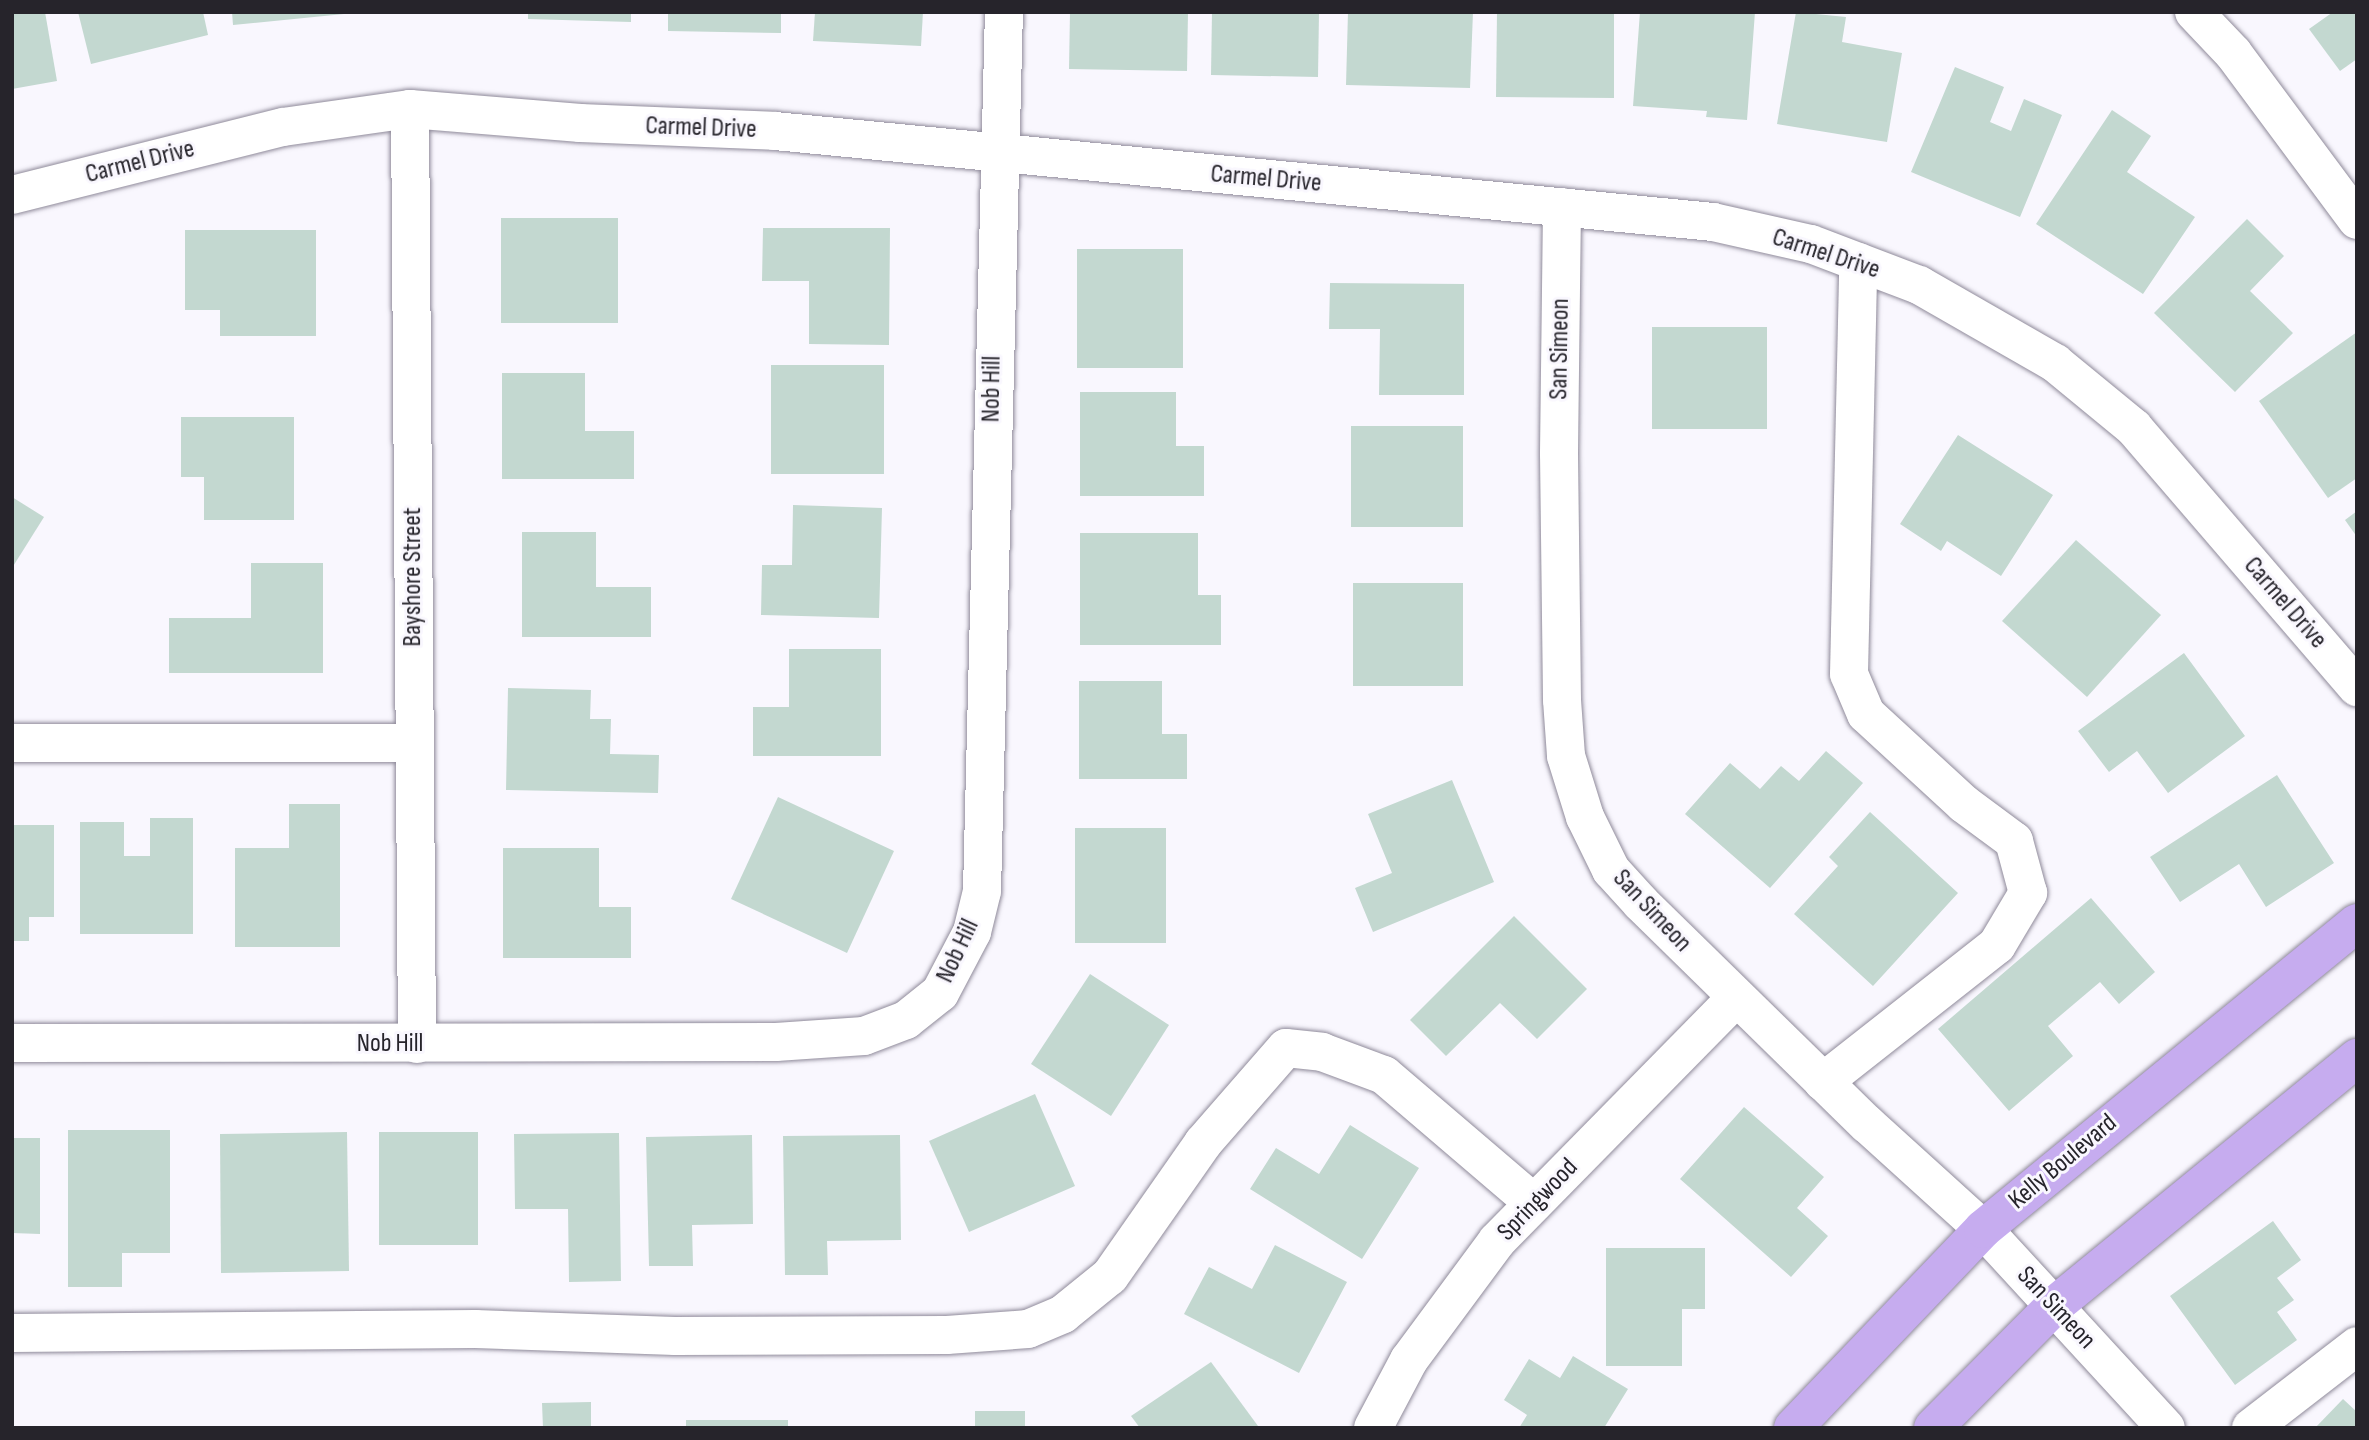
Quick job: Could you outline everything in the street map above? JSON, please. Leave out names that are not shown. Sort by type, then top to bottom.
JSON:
[{"type":"main road","name":"Kelly Boulevard","points":[[1793,1428],[1983,1229],[2357,923]]},
{"type":"main road","points":[[1933,1428],[2054,1306],[2357,1058]]},
{"type":"street","name":"Nob Hill","points":[[12,1043],[776,1042],[864,1037],[906,1020],[940,993],[972,932],[982,891],[997,154],[1004,12]]},
{"type":"street","points":[[2194,12],[2233,53],[2357,220]]},
{"type":"street","name":"Carmel Drive","points":[[12,195],[283,127],[410,109],[580,123],[775,131],[1713,222],[1811,244],[1919,285],[2055,363],[2134,428],[2357,687]]},
{"type":"street","name":"Bayshore Street","points":[[410,109],[417,1044]]},
{"type":"street","name":"San Simeon","points":[[1562,207],[1559,454],[1566,757],[1585,817],[1611,870],[1736,998],[1823,1082],[1983,1229],[2166,1428]]},
{"type":"street","points":[[1823,1082],[1997,946],[2028,893],[2014,841],[1964,804],[1866,714],[1849,674],[1858,262]]},
{"type":"street","points":[[12,743],[415,743]]},
{"type":"street","name":"Springwood","points":[[1373,1428],[1409,1360],[1497,1241],[1736,998]]},
{"type":"street","points":[[12,1333],[475,1329],[674,1336],[947,1335],[1028,1329],[1063,1314],[1110,1276],[1203,1143],[1286,1048],[1322,1052],[1384,1075],[1534,1203]]},
{"type":"street","points":[[2251,1428],[2357,1346]]},
{"type":"building","points":[[12,12],[45,12],[57,81],[12,89]]},
{"type":"building","points":[[78,12],[203,12],[208,35],[91,64]]},
{"type":"building","points":[[232,12],[344,12],[344,14],[233,25]]},
{"type":"building","points":[[528,12],[631,12],[631,22],[528,19]]},
{"type":"building","points":[[668,12],[781,12],[781,33],[668,31]]},
{"type":"building","points":[[815,12],[923,12],[921,46],[813,41]]},
{"type":"building","points":[[1070,12],[1188,12],[1187,71],[1069,69]]},
{"type":"building","points":[[1212,12],[1319,12],[1318,77],[1211,75]]},
{"type":"building","points":[[1348,12],[1473,12],[1470,88],[1346,85]]},
{"type":"building","points":[[1497,12],[1614,12],[1614,98],[1496,97]]},
{"type":"building","points":[[1640,12],[1755,12],[1747,120],[1706,117],[1707,111],[1633,106]]},
{"type":"building","points":[[1796,12],[1846,17],[1842,42],[1902,53],[1887,142],[1777,124]]},
{"type":"building","points":[[2333,12],[2357,12],[2357,59],[2340,71],[2309,29]]},
{"type":"building","points":[[1955,67],[2004,87],[1990,122],[2011,131],[2024,99],[2062,115],[2020,217],[1911,172]]},
{"type":"building","points":[[2112,110],[2151,136],[2127,172],[2195,217],[2143,294],[2036,224]]},
{"type":"building","points":[[501,218],[618,218],[618,323],[501,323]]},
{"type":"building","points":[[2247,219],[2284,256],[2250,291],[2293,333],[2235,392],[2154,313]]},
{"type":"building","points":[[763,228],[890,228],[889,345],[809,344],[809,281],[762,281]]},
{"type":"building","points":[[185,230],[316,230],[316,336],[220,336],[220,310],[185,310]]},
{"type":"building","points":[[1077,249],[1183,249],[1183,368],[1077,368]]},
{"type":"building","points":[[1330,283],[1464,284],[1464,395],[1379,395],[1380,329],[1329,329]]},
{"type":"building","points":[[1652,327],[1767,327],[1767,429],[1652,429]]},
{"type":"building","points":[[2357,332],[2357,478],[2328,498],[2259,401]]},
{"type":"building","points":[[771,365],[884,365],[884,474],[771,474]]},
{"type":"building","points":[[502,373],[585,373],[585,431],[634,431],[634,479],[502,479]]},
{"type":"building","points":[[1080,392],[1176,392],[1176,446],[1204,446],[1204,496],[1080,496]]},
{"type":"building","points":[[181,417],[294,417],[294,520],[204,520],[204,477],[181,477]]},
{"type":"building","points":[[1351,426],[1463,426],[1463,527],[1351,527]]},
{"type":"building","points":[[1958,435],[2053,495],[2001,576],[1947,541],[1941,551],[1900,524]]},
{"type":"building","points":[[12,497],[44,517],[12,568]]},
{"type":"building","points":[[793,505],[882,508],[879,618],[761,615],[762,565],[792,565]]},
{"type":"building","points":[[2357,511],[2357,537],[2345,520]]},
{"type":"building","points":[[522,532],[596,532],[596,587],[651,587],[651,637],[522,637]]},
{"type":"building","points":[[1080,533],[1198,533],[1198,595],[1221,595],[1221,645],[1080,645]]},
{"type":"building","points":[[2076,540],[2161,615],[2087,697],[2002,621]]},
{"type":"building","points":[[251,563],[323,563],[323,673],[169,673],[169,618],[251,618]]},
{"type":"building","points":[[1353,583],[1463,583],[1463,686],[1353,686]]},
{"type":"building","points":[[789,649],[881,649],[881,756],[753,756],[753,707],[789,707]]},
{"type":"building","points":[[2184,653],[2245,736],[2168,793],[2137,751],[2109,772],[2078,731]]},
{"type":"building","points":[[1079,681],[1162,681],[1162,734],[1187,734],[1187,779],[1079,779]]},
{"type":"building","points":[[508,688],[591,690],[590,719],[611,719],[610,754],[659,755],[658,793],[506,790]]},
{"type":"building","points":[[1826,751],[1863,783],[1770,888],[1685,814],[1730,763],[1760,789],[1781,766],[1799,781]]},
{"type":"building","points":[[2277,775],[2334,863],[2266,907],[2239,864],[2180,902],[2150,857]]},
{"type":"building","points":[[1452,780],[1494,882],[1373,932],[1355,888],[1392,873],[1368,814]]},
{"type":"building","points":[[778,797],[894,851],[847,953],[731,899]]},
{"type":"building","points":[[289,804],[340,804],[340,947],[235,947],[235,848],[289,848]]},
{"type":"building","points":[[1870,812],[1958,893],[1873,986],[1794,914],[1838,866],[1829,857]]},
{"type":"building","points":[[150,818],[193,818],[193,934],[80,934],[80,822],[124,822],[124,856],[150,856]]},
{"type":"building","points":[[12,825],[54,825],[54,917],[29,917],[29,941],[12,941]]},
{"type":"building","points":[[1075,828],[1166,828],[1166,943],[1075,943]]},
{"type":"building","points":[[503,848],[599,848],[599,907],[631,907],[631,958],[503,958]]},
{"type":"building","points":[[2091,898],[2155,972],[2119,1004],[2100,982],[2048,1026],[2073,1056],[2009,1111],[1938,1029]]},
{"type":"building","points":[[1514,916],[1587,989],[1537,1039],[1500,1003],[1446,1056],[1410,1020]]},
{"type":"building","points":[[1090,974],[1169,1025],[1111,1116],[1031,1064]]},
{"type":"building","points":[[1035,1094],[1075,1186],[969,1232],[929,1141]]},
{"type":"building","points":[[1744,1107],[1824,1177],[1797,1208],[1828,1236],[1791,1277],[1680,1179]]},
{"type":"building","points":[[1350,1125],[1419,1168],[1362,1259],[1250,1189],[1276,1148],[1319,1174]]},
{"type":"building","points":[[68,1130],[170,1130],[170,1253],[122,1253],[122,1287],[68,1287]]},
{"type":"building","points":[[347,1132],[349,1271],[221,1273],[220,1134]]},
{"type":"building","points":[[379,1132],[478,1132],[478,1245],[379,1245]]},
{"type":"building","points":[[619,1133],[621,1281],[569,1282],[568,1209],[515,1209],[514,1134]]},
{"type":"building","points":[[752,1135],[753,1224],[692,1225],[693,1266],[649,1266],[646,1137]]},
{"type":"building","points":[[900,1135],[901,1240],[827,1241],[828,1275],[785,1275],[783,1136]]},
{"type":"building","points":[[12,1138],[40,1138],[40,1234],[12,1233]]},
{"type":"building","points":[[2273,1221],[2301,1260],[2277,1278],[2294,1300],[2277,1312],[2297,1340],[2235,1385],[2170,1296]]},
{"type":"building","points":[[1275,1245],[1347,1282],[1299,1373],[1184,1314],[1209,1267],[1252,1289]]},
{"type":"building","points":[[1606,1248],[1705,1248],[1705,1309],[1682,1309],[1682,1366],[1606,1366]]},
{"type":"building","points":[[1573,1356],[1628,1389],[1604,1428],[1519,1428],[1527,1415],[1504,1400],[1529,1359],[1560,1378]]},
{"type":"building","points":[[1211,1362],[1258,1426],[1140,1428],[1131,1416]]},
{"type":"building","points":[[2343,1399],[2357,1412],[2357,1428],[2315,1428]]},
{"type":"building","points":[[591,1402],[591,1428],[543,1428],[542,1403]]},
{"type":"building","points":[[975,1411],[1025,1411],[1025,1428],[975,1428]]},
{"type":"building","points":[[686,1420],[788,1420],[788,1428],[686,1428]]}]
